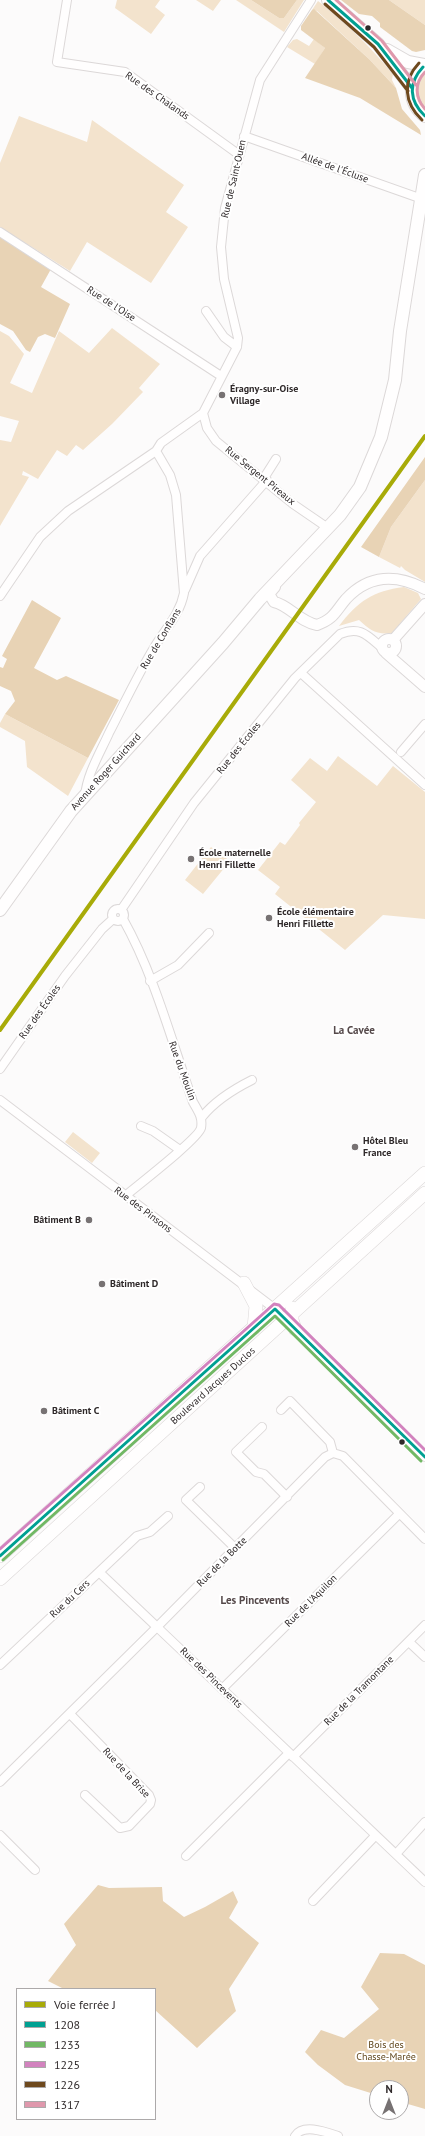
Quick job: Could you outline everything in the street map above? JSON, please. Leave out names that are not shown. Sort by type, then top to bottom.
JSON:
[{"type":"main road","points":[[328,0],[378,44],[408,62],[425,65]]},
{"type":"main road","points":[[378,44],[412,88]]},
{"type":"main road","points":[[425,65],[416,74],[412,88],[414,104],[425,116]]},
{"type":"main road","name":"Avenue Roger Guichard","points":[[0,910],[59,827],[85,796],[223,643],[272,596],[347,506],[365,478],[379,442],[395,380],[400,331],[423,200],[425,175]]},
{"type":"main road","name":"Avenue Roger Guichard","points":[[272,596],[296,559],[328,528]]},
{"type":"main road","name":"Boulevard Jacques Duclos","points":[[0,1556],[425,1173]]},
{"type":"main road","name":"Boulevard Jacques Duclos","points":[[0,1579],[260,1343],[291,1321],[425,1193]]},
{"type":"main road","points":[[244,1283],[256,1306],[254,1328]]},
{"type":"main road","points":[[291,1321],[294,1304],[301,1293],[302,1285]]},
{"type":"main road","points":[[260,1343],[261,1335],[271,1322],[275,1309]]},
{"type":"street","name":"Rue des Chalands","points":[[67,0],[58,62],[125,72],[238,154]]},
{"type":"street","name":"Rue de Saint-Ouen","points":[[237,347],[238,338],[224,280],[221,247],[225,208],[238,154],[260,80],[311,0]]},
{"type":"street","name":"Allée de l'Écluse","points":[[244,136],[423,200]]},
{"type":"street","name":"Rue de l'Oise","points":[[0,232],[221,376]]},
{"type":"street","points":[[0,596],[40,537],[68,511],[156,451],[160,443],[203,414],[237,347],[224,337],[206,311]]},
{"type":"street","name":"Rue Sergent Pireaux","points":[[203,414],[207,428],[216,440],[294,504],[328,528]]},
{"type":"street","name":"Rue de Conflans","points":[[85,796],[86,785],[105,742],[155,646],[180,609],[184,593],[176,494],[170,475],[156,451]]},
{"type":"street","points":[[184,593],[200,556],[265,480],[276,460]]},
{"type":"street","points":[[272,596],[296,616],[317,626],[329,621],[351,595],[371,582],[398,578],[425,589]]},
{"type":"street","points":[[384,650],[390,653],[394,644],[425,604]]},
{"type":"street","name":"Rue des Écoles","points":[[121,910],[194,803],[300,673],[340,634],[349,630],[358,630],[384,650]]},
{"type":"street","points":[[394,644],[404,667]]},
{"type":"street","points":[[384,650],[425,687]]},
{"type":"street","points":[[300,673],[425,785]]},
{"type":"street","points":[[401,752],[425,724]]},
{"type":"street","points":[[121,910],[124,914],[123,919],[118,922],[113,919],[113,912],[121,910]]},
{"type":"street","name":"Rue des Écoles","points":[[0,1069],[65,976],[102,929],[113,919]]},
{"type":"street","name":"Rue du Moulin","points":[[123,919],[129,928],[150,981],[193,1102],[202,1117]]},
{"type":"street","points":[[150,981],[178,965],[209,933]]},
{"type":"street","points":[[125,1196],[180,1150],[200,1129],[202,1117],[207,1111],[239,1086],[252,1080]]},
{"type":"street","name":"Rue des Pinsons","points":[[0,1100],[125,1196],[244,1283],[291,1321],[425,1458]]},
{"type":"street","points":[[141,1126],[154,1131],[180,1150]]},
{"type":"street","points":[[281,1410],[290,1401],[330,1442],[333,1453],[343,1456],[425,1539]]},
{"type":"street","points":[[262,1427],[236,1452],[256,1472],[264,1474],[287,1497]]},
{"type":"street","name":"Rue de la Botte","points":[[157,1627],[325,1457],[333,1453]]},
{"type":"street","points":[[200,1487],[186,1500],[235,1548]]},
{"type":"street","name":"Rue de l'Aquilon","points":[[222,1689],[399,1514]]},
{"type":"street","points":[[99,1572],[137,1536],[150,1532],[168,1516]]},
{"type":"street","name":"Rue du Cers","points":[[0,1665],[99,1572],[157,1627]]},
{"type":"street","name":"Rue de la Tramontane","points":[[186,1856],[425,1625]]},
{"type":"street","points":[[0,1782],[157,1627]]},
{"type":"street","name":"Rue des Pincevents","points":[[157,1627],[425,1882]]},
{"type":"street","points":[[409,1642],[425,1657]]},
{"type":"street","name":"Rue de la Brise","points":[[70,1714],[150,1795],[151,1800],[150,1804],[129,1826],[120,1828],[85,1795]]},
{"type":"street","points":[[396,1854],[425,1822]]},
{"type":"street","points":[[0,1835],[36,1870]]},
{"type":"street","points":[[314,1901],[375,1836]]},
{"type":"street","points":[[295,2136],[299,2130],[305,2128],[338,2136]]},
{"type":"shaded area","points":[[117,0],[160,0],[155,7],[165,15],[151,34],[115,8]]},
{"type":"shaded area","points":[[196,0],[221,0],[213,11]]},
{"type":"shaded area","points":[[236,0],[251,0],[279,18],[284,18],[297,0],[304,0],[284,32]]},
{"type":"shaded area","points":[[389,0],[425,0],[425,25]]},
{"type":"shaded area","points":[[318,1],[329,9],[376,54],[393,74],[392,80],[396,88],[369,59],[317,11],[312,10]]},
{"type":"shaded area","points":[[297,39],[309,46],[314,39],[325,48],[315,64],[287,47],[293,40]]},
{"type":"shaded area","points":[[425,71],[425,111],[418,100],[416,91]]},
{"type":"shaded area","points":[[19,116],[87,142],[92,120],[184,185],[166,212],[188,227],[151,283],[87,242],[70,271],[0,227],[0,163]]},
{"type":"shaded area","points":[[112,328],[160,364],[139,388],[143,392],[112,424],[83,450],[76,445],[67,456],[57,450],[38,479],[23,471],[22,475],[29,477],[0,526],[0,440],[11,442],[19,421],[0,416],[0,331],[9,336],[24,354],[10,383],[32,393],[59,331],[89,353]]},
{"type":"shaded area","points":[[425,480],[425,582],[401,566],[400,568],[379,557],[391,527]]},
{"type":"shaded area","points":[[404,587],[418,593],[421,599],[392,633],[374,631],[359,620],[339,626],[353,610],[367,599],[383,591]]},
{"type":"shaded area","points":[[5,714],[88,758],[68,796],[27,767],[25,741],[0,727],[0,723]]},
{"type":"shaded area","points":[[338,756],[377,786],[393,766],[425,792],[425,919],[383,915],[345,950],[275,894],[280,887],[258,870],[280,842],[285,845],[300,825],[299,823],[316,802],[291,780],[310,758],[327,771]]},
{"type":"shaded area","points":[[211,847],[230,861],[203,894],[185,880]]},
{"type":"shaded area","points":[[73,1132],[100,1153],[92,1163],[65,1142]]},
{"type":"green space","points":[[251,0],[297,0],[284,18],[279,18]]},
{"type":"green space","points":[[341,0],[389,0],[425,25],[425,50],[416,52],[412,51],[380,27],[380,23],[372,16],[359,14]]},
{"type":"green space","points":[[314,9],[369,59],[396,88],[402,109],[420,130],[421,135],[360,98],[305,78],[325,48],[301,30],[301,26]]},
{"type":"green space","points":[[0,236],[51,269],[41,287],[70,304],[55,338],[45,334],[38,337],[30,352],[26,350],[13,331],[0,324]]},
{"type":"green space","points":[[425,457],[425,480],[391,527],[379,557],[361,547]]},
{"type":"green space","points":[[32,600],[61,618],[34,668],[57,680],[66,676],[119,700],[88,758],[5,714],[15,701],[11,691],[0,686],[0,667],[3,668],[7,659],[2,656]]},
{"type":"green space","points":[[98,1885],[109,1888],[162,1887],[163,1901],[184,1917],[233,1891],[238,1902],[229,1918],[259,1943],[229,1989],[236,2011],[197,2048],[156,2011],[156,1988],[62,1988],[48,1981],[76,1945],[64,1924]]},
{"type":"green space","name":"Bois des Chasse-Marée","points":[[380,1953],[404,1954],[425,1965],[425,2109],[409,2104],[409,2080],[369,2080],[369,2092],[345,2085],[318,2065],[305,2052],[321,2030],[344,2038],[379,2009],[361,1987]]},
{"type":"rail line","name":"J","points":[[0,1030],[425,436]]},
{"type":"transit line","name":"1208","points":[[328,0],[378,44],[412,88]]},
{"type":"transit line","name":"1317","points":[[336,0],[382,41],[416,85]]},
{"type":"transit line","name":"1226","points":[[325,4],[374,47],[408,91]]},
{"type":"transit line","name":"1226","points":[[419,63],[410,77],[407,92],[412,106],[422,120]]},
{"type":"transit line","name":"1208","points":[[423,67],[415,79],[412,92],[416,104],[425,116]]},
{"type":"transit line","name":"1317","points":[[425,72],[421,76],[417,90],[419,100],[425,109]]},
{"type":"transit line","name":"1225","points":[[0,1549],[274,1304],[279,1305],[425,1450]]},
{"type":"transit line","name":"1208","points":[[0,1556],[275,1309],[425,1457]]},
{"type":"transit line","name":"1233","points":[[3,1560],[275,1316],[421,1461]]},
{"type":"place","name":"Éragny-sur-Oise Village","points":[[222,395]]},
{"type":"place","name":"École maternelle Henri Fillette","points":[[191,859]]},
{"type":"place","name":"École élémentaire Henri Fillette","points":[[269,918]]},
{"type":"place","name":"Hôtel Bleu France","points":[[355,1147]]},
{"type":"place","name":"Bâtiment B","points":[[89,1220]]},
{"type":"place","name":"Bâtiment D","points":[[102,1284]]},
{"type":"place","name":"Bâtiment C","points":[[44,1411]]},
{"type":"district","name":"La Cavée","points":[[354,1031]]},
{"type":"district","name":"Les Pincevents","points":[[255,1601]]}]
